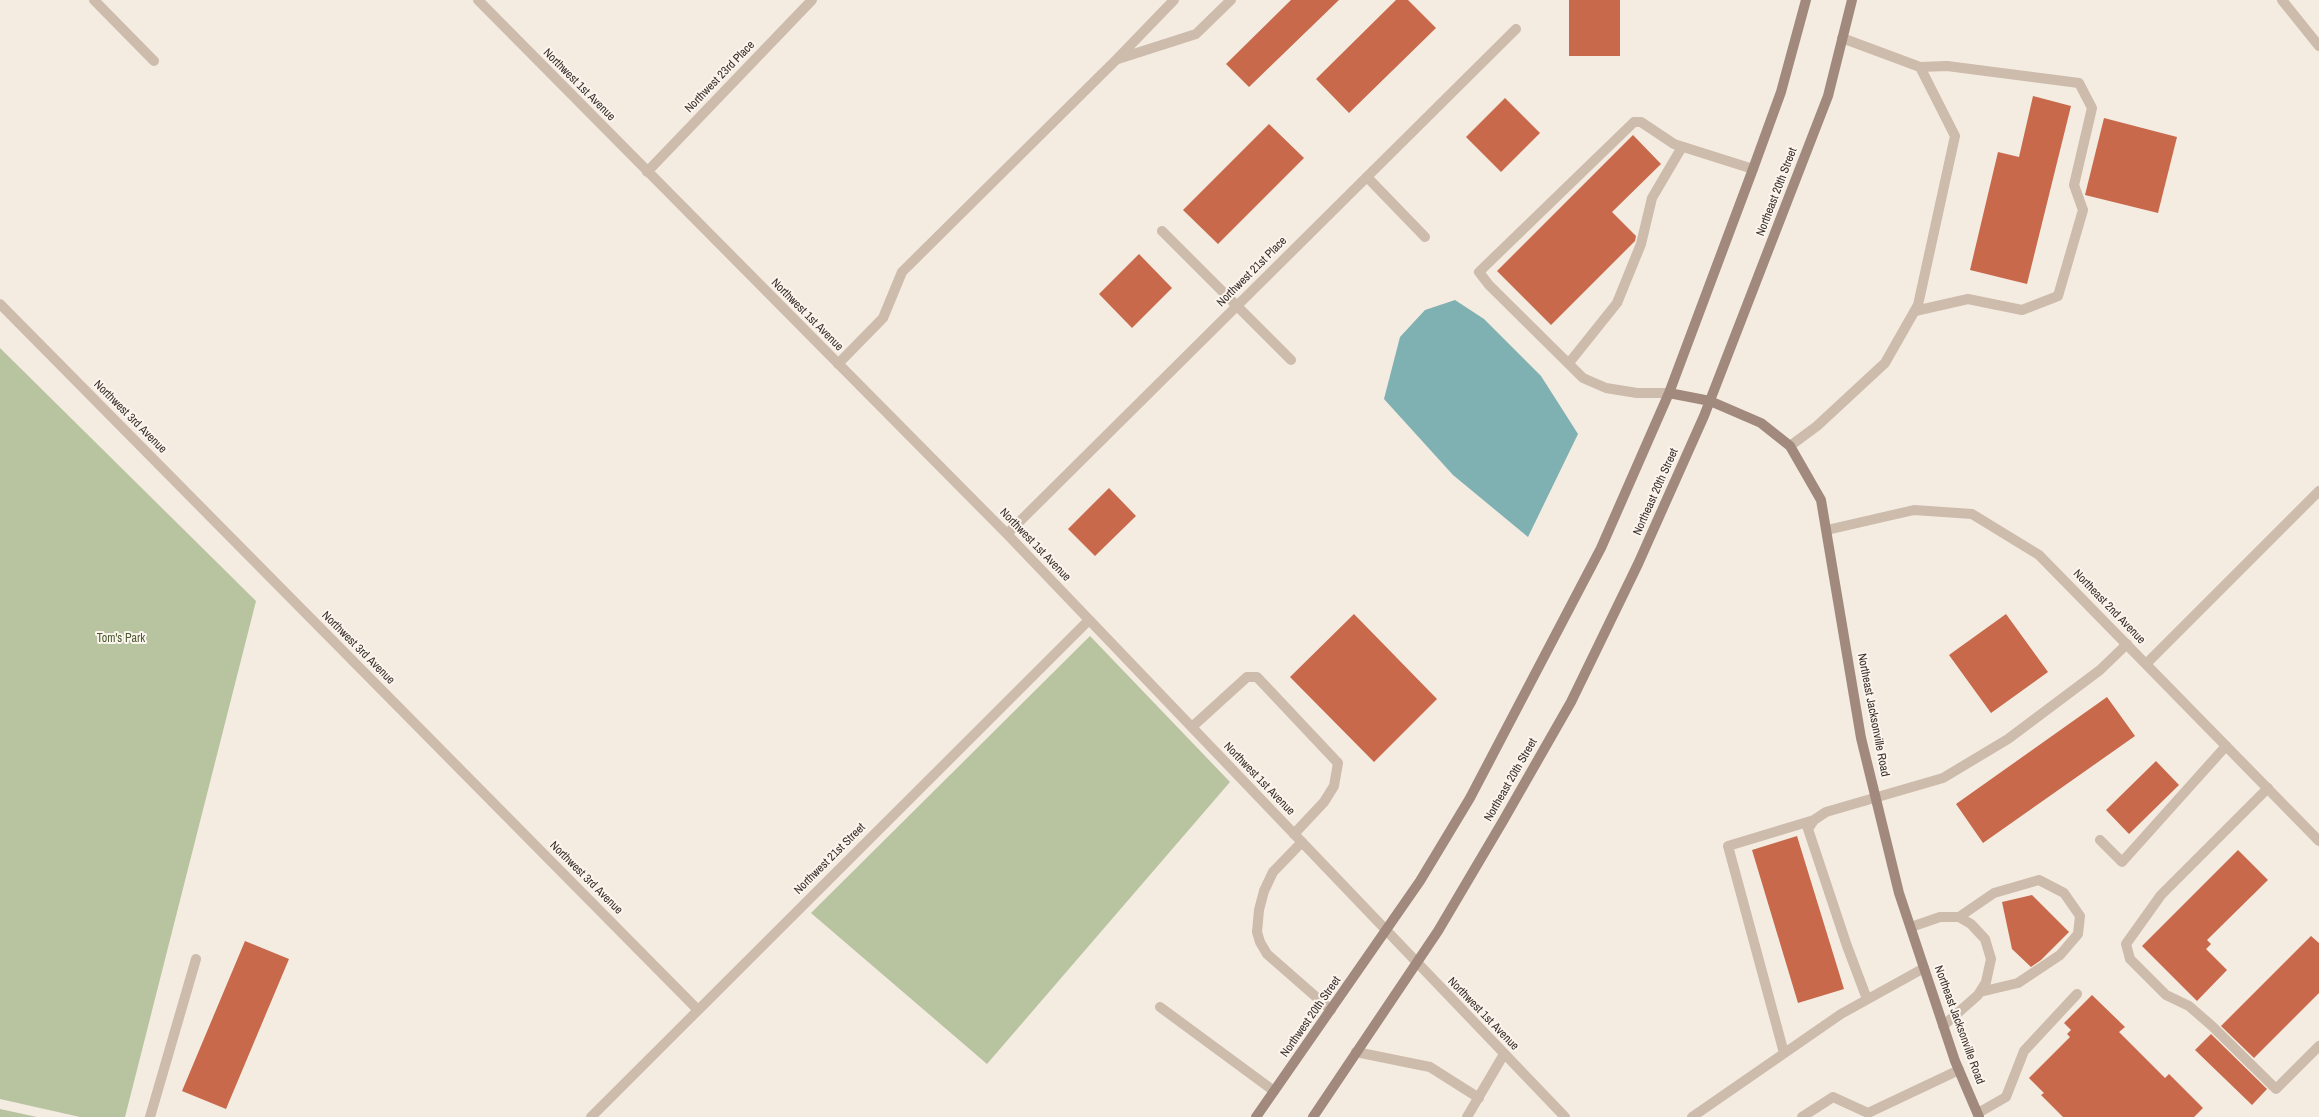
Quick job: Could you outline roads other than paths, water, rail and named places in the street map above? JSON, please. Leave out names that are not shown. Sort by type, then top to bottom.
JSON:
[{"type":"main road","points":[[1387,931],[1420,881],[1470,798],[1601,548],[1669,393],[1782,92],[1806,0]]},
{"type":"main road","name":"Northeast 20th Street","points":[[1416,963],[1438,931],[1571,702],[1638,564],[1710,401],[1828,96],[1852,0]]},
{"type":"main road","name":"Northeast Jacksonville Road","points":[[1669,393],[1710,401],[1761,423],[1790,446],[1821,500],[1861,738],[1899,893],[1959,1070],[1978,1115]]},
{"type":"main road","name":"Northwest 20th Street","points":[[1256,1117],[1387,931]]},
{"type":"main road","points":[[1313,1117],[1416,963]]},
{"type":"street","points":[[94,0],[154,61]]},
{"type":"street","name":"Northwest 1st Avenue","points":[[478,0],[1007,534],[1565,1117]]},
{"type":"street","name":"Northwest 23rd Place","points":[[647,172],[812,0]]},
{"type":"street","points":[[838,364],[883,318],[902,272],[1117,59],[1174,0]]},
{"type":"street","points":[[1117,59],[1196,34],[1231,0]]},
{"type":"street","points":[[2282,0],[2319,46]]},
{"type":"street","name":"Northwest 21st Place","points":[[1007,534],[1516,29]]},
{"type":"street","points":[[1842,38],[1920,67],[1947,66],[2079,82],[2092,108],[2074,185],[2083,210],[2058,296],[2022,310],[1968,299],[1915,311]]},
{"type":"street","points":[[1790,446],[1817,426],[1885,363],[1918,306],[1955,136],[1920,67]]},
{"type":"street","points":[[1669,393],[1637,393],[1606,388],[1583,378],[1489,285],[1479,272],[1634,122],[1641,122],[1674,144],[1753,169]]},
{"type":"street","points":[[1569,363],[1617,303],[1641,244],[1652,198],[1682,147]]},
{"type":"street","points":[[1367,177],[1425,237]]},
{"type":"street","points":[[1162,231],[1291,360]]},
{"type":"street","name":"Northwest 3rd Avenue","points":[[0,304],[697,1009]]},
{"type":"street","points":[[2146,664],[2319,491]]},
{"type":"street","name":"Northeast 2nd Avenue","points":[[1827,530],[1914,510],[1972,514],[2039,555],[2319,841]]},
{"type":"street","name":"Northwest 21st Street","points":[[591,1117],[697,1009],[1089,620]]},
{"type":"street","points":[[1784,1053],[1728,846],[1814,820],[1826,812],[1876,796],[1943,778],[2008,739],[2100,670],[2127,644]]},
{"type":"street","points":[[1192,727],[1247,677],[1257,677],[1338,763],[1334,786],[1324,802],[1294,834]]},
{"type":"street","points":[[2100,840],[2122,862],[2226,746]]},
{"type":"street","points":[[2268,788],[2161,895],[2126,944],[2130,959],[2166,995],[2189,1006],[2212,1026],[2276,1089],[2319,1046]]},
{"type":"street","points":[[1814,820],[1808,829],[1847,946],[1867,999]]},
{"type":"street","points":[[1302,842],[1273,872],[1270,878],[1264,891],[1259,910],[1257,932],[1260,942],[1267,954],[1331,1010]]},
{"type":"street","points":[[1959,917],[1994,893],[2039,880],[2064,893],[2080,916],[2078,934],[2060,955],[2018,983],[1980,992]]},
{"type":"street","points":[[1911,927],[1940,917],[1959,917],[1972,924],[1985,939],[1991,959],[1986,982],[1980,992],[1944,1026]]},
{"type":"street","points":[[150,1117],[196,959]]},
{"type":"street","points":[[1692,1117],[1841,1014],[1924,968]]},
{"type":"street","points":[[1978,1115],[2006,1097],[2024,1052],[2077,994]]},
{"type":"street","points":[[1160,1007],[1274,1091]]},
{"type":"street","points":[[1356,1052],[1430,1067],[1480,1098]]},
{"type":"street","points":[[1467,1117],[1480,1098],[1504,1054]]},
{"type":"street","points":[[1802,1117],[1833,1097],[1867,1115],[1959,1070]]},
{"type":"water","points":[[1455,300],[1484,319],[1541,376],[1578,434],[1528,537],[1453,475],[1384,399],[1400,337],[1425,310]]},
{"type":"park label","name":"Tom's Park","points":[[121,639]]}]
